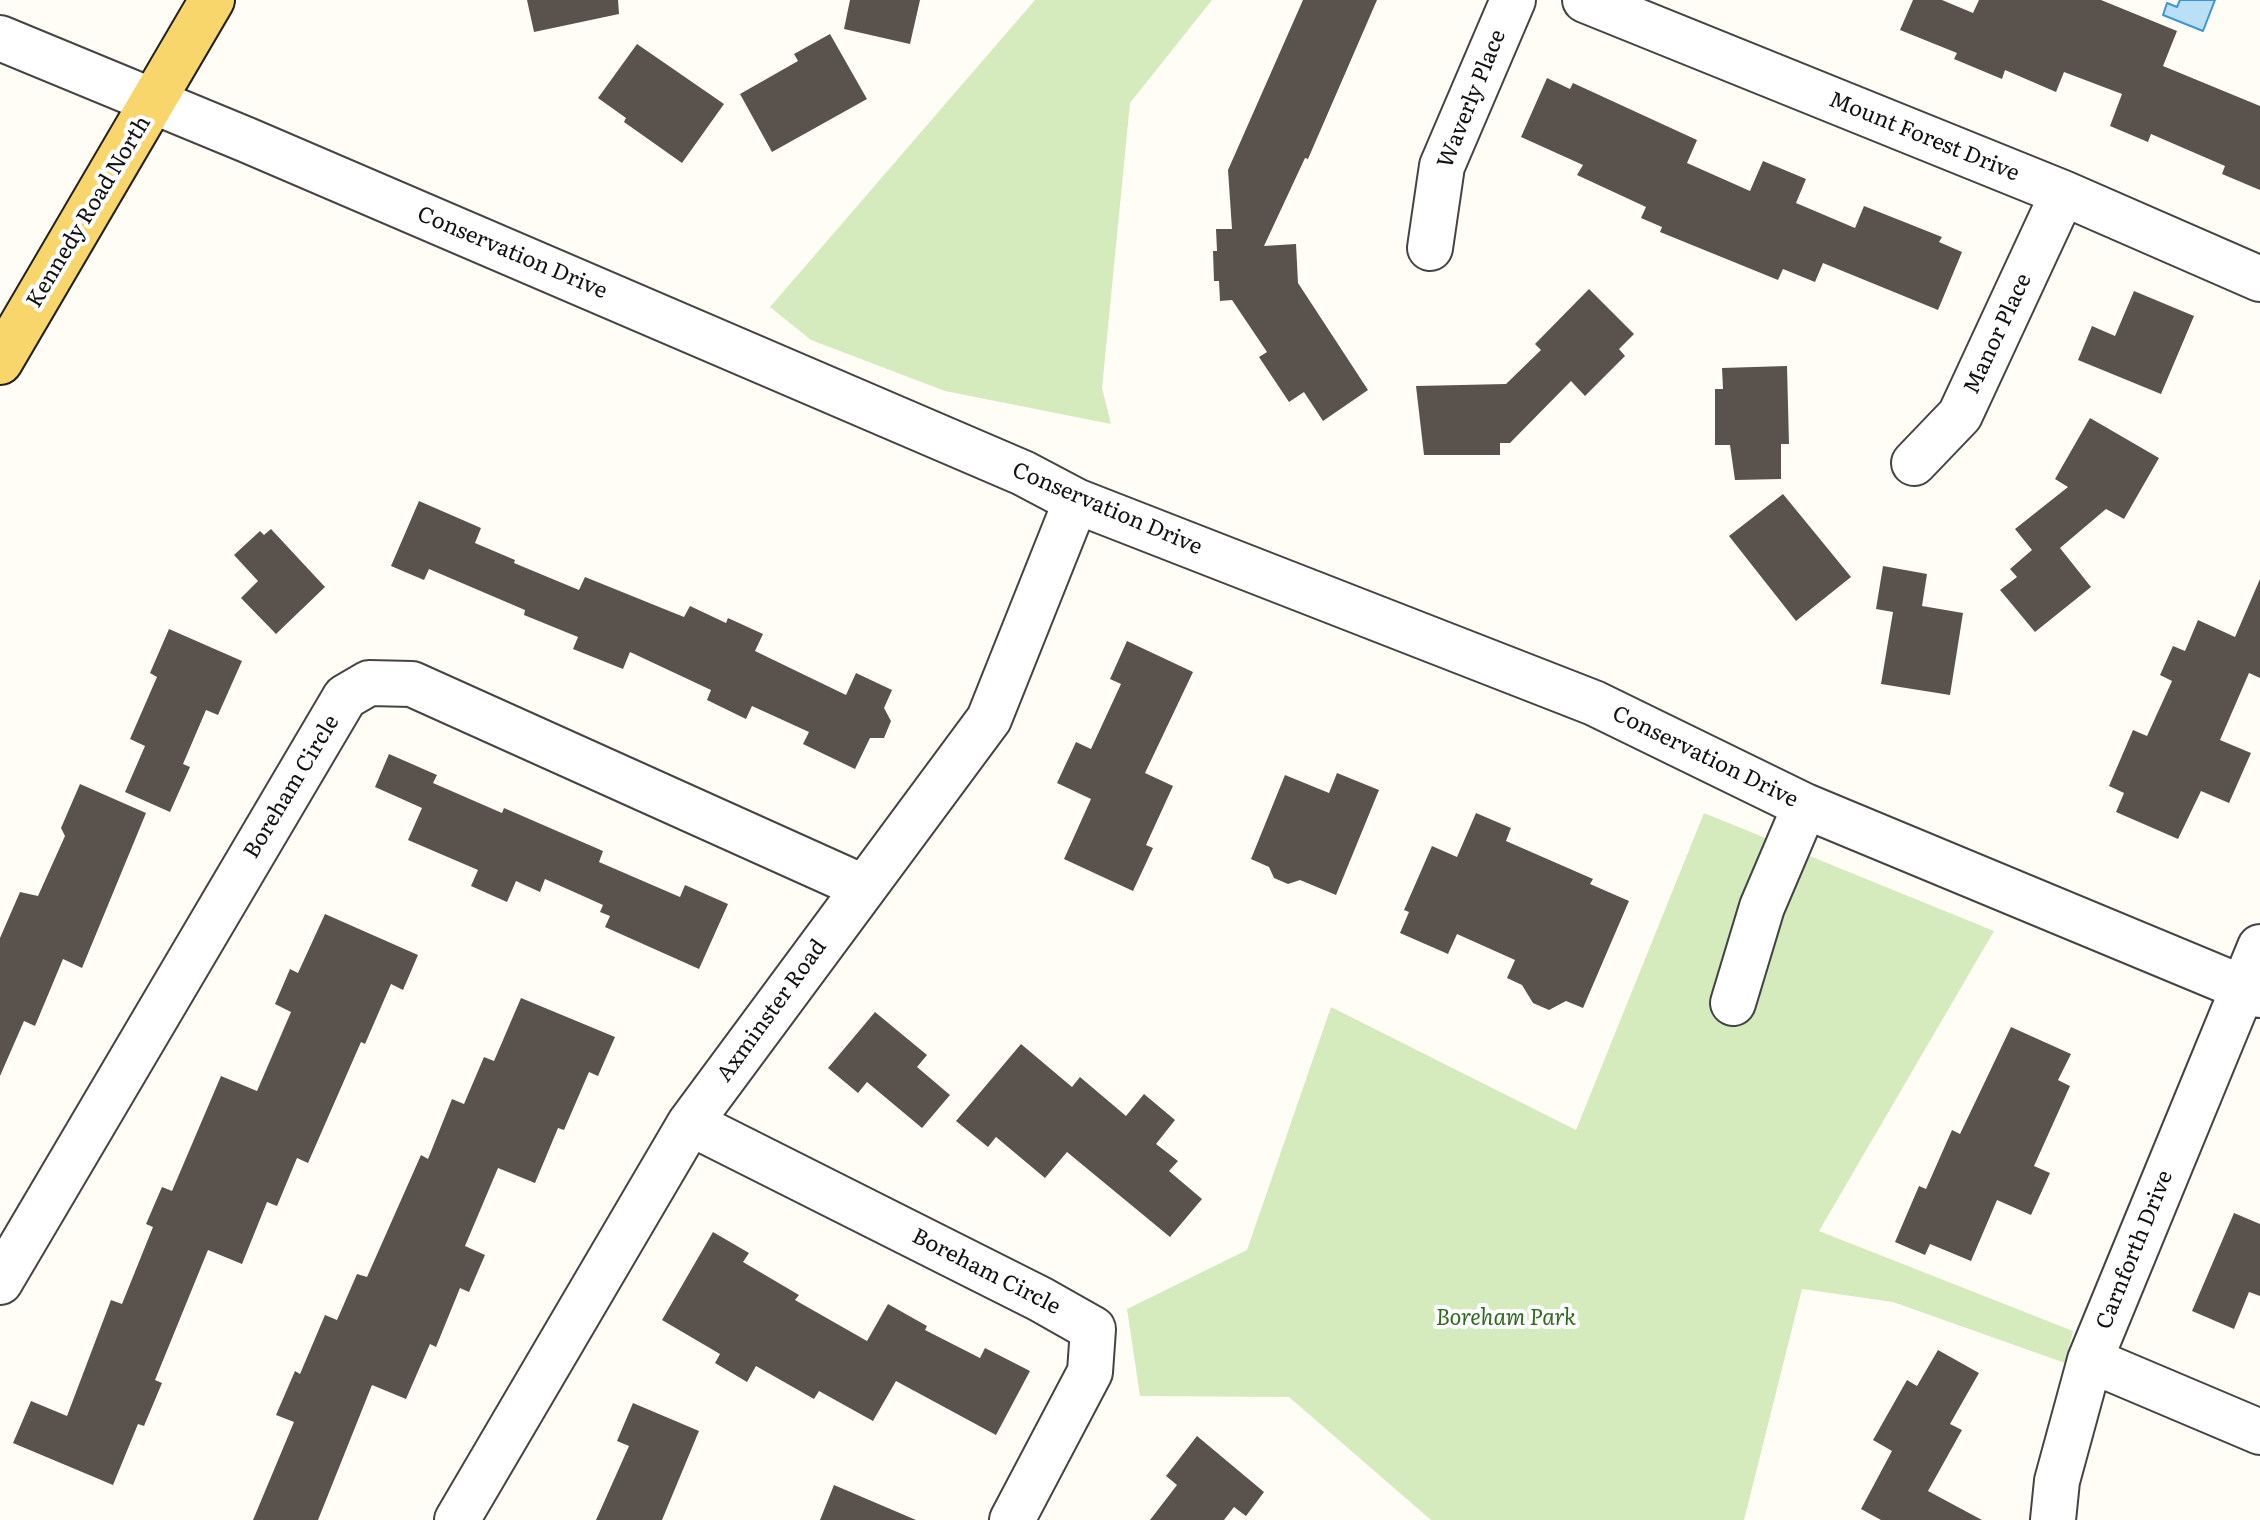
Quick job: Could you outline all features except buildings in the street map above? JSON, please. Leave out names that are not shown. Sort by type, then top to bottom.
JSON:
[{"type":"main road","name":"Kennedy Road North","points":[[0,362],[212,0]]},
{"type":"street","name":"Waverly Place","points":[[1430,248],[1442,166],[1513,0]]},
{"type":"street","name":"Mount Forest Drive","points":[[1585,0],[2063,193],[2260,279]]},
{"type":"street","name":"Conservation Drive","points":[[0,38],[261,145],[1023,473],[1076,501],[1594,703],[1805,806],[2252,992]]},
{"type":"street","name":"Manor Place","points":[[1914,463],[1960,415],[2063,193]]},
{"type":"street","name":"Axminster Road","points":[[457,1520],[690,1123],[989,719],[1076,501]]},
{"type":"street","name":"Boreham Circle","points":[[0,1282],[345,697],[369,683],[412,684],[863,887]]},
{"type":"street","points":[[1733,1003],[1762,907],[1805,806]]},
{"type":"street","name":"Carnforth Drive","points":[[2053,1520],[2057,1481],[2090,1360],[2252,992],[2260,947]]},
{"type":"street","name":"Boreham Circle","points":[[690,1123],[1040,1299],[1093,1329],[1090,1372],[1012,1520]]},
{"type":"street","points":[[2090,1360],[2260,1432]]},
{"type":"green space","points":[[1035,0],[1212,0],[1130,103],[1102,388],[1111,424],[945,391],[811,340],[770,307]]},
{"type":"green space","name":"Boreham Park","points":[[1704,813],[1994,931],[1819,1231],[2073,1331],[2065,1363],[1893,1302],[1802,1289],[1744,1520],[1431,1520],[1289,1397],[1140,1396],[1127,1309],[1247,1250],[1331,1007],[1576,1130]]},
{"type":"water","points":[[2180,0],[2215,0],[2203,31],[2163,15],[2167,3],[2177,7]]}]
